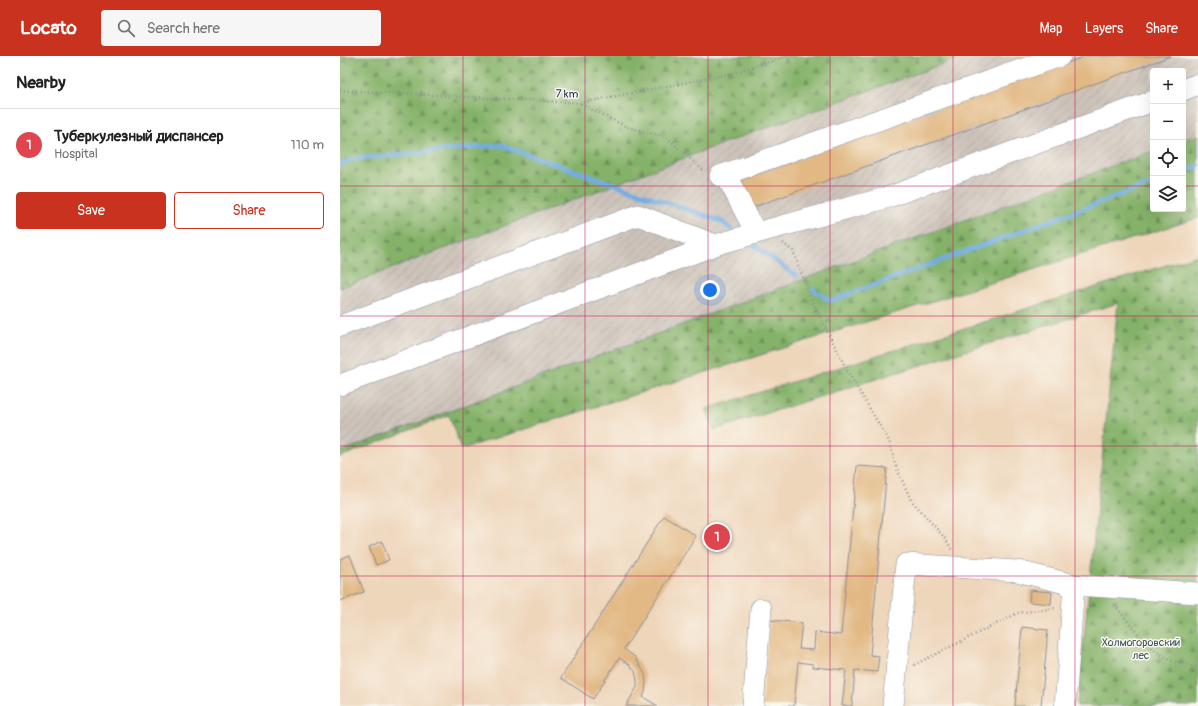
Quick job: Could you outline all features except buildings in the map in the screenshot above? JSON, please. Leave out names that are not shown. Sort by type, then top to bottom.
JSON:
[{"type":"lane","points":[[762,231],[723,176],[1060,56]]},
{"type":"lane","points":[[1186,89],[1198,84]]},
{"type":"lane","points":[[340,385],[715,246],[762,231],[889,197],[1150,102]]},
{"type":"lane","points":[[340,326],[638,215],[715,246]]},
{"type":"lane","points":[[893,706],[906,564],[1016,571],[1074,585],[1198,593]]},
{"type":"lane","points":[[1065,706],[1074,585]]},
{"type":"lane","points":[[753,706],[760,610]]},
{"type":"path","name":"7 km","points":[[340,90],[581,103],[729,74],[788,56]]},
{"type":"path","points":[[581,103],[627,127],[666,137],[702,170],[723,176]]},
{"type":"path","points":[[762,231],[793,251],[811,299],[848,372],[889,441],[896,467],[911,500],[944,537],[963,568]]},
{"type":"path","points":[[1101,586],[1136,632],[1153,648],[1171,660],[1198,668]]},
{"type":"path","points":[[896,674],[1018,613],[1073,606]]},
{"type":"shaded area","points":[[965,56],[1198,56],[1198,135],[1186,139],[1186,68],[1150,68],[1150,152],[340,452],[340,287],[732,140]]},
{"type":"shaded area","points":[[1198,218],[1198,255],[706,409],[714,430],[1119,302],[1077,706],[340,706],[340,457],[449,415],[461,449]]},
{"type":"green space","points":[[340,56],[965,56],[732,140],[340,288]]},
{"type":"green space","points":[[1198,135],[1198,218],[461,449],[449,415],[340,457],[340,452],[1150,152],[1150,212],[1186,212],[1186,139]]},
{"type":"green space","name":"Холмогоровский лес","points":[[1198,255],[1198,706],[1077,706],[1118,303],[714,430],[706,409]]},
{"type":"waterway","points":[[340,165],[352,159],[500,145],[721,221],[731,229]]},
{"type":"waterway","points":[[1186,171],[1198,166]]},
{"type":"waterway","points":[[813,289],[830,301],[1150,184]]},
{"type":"waterway","points":[[754,245],[796,276]]},
{"type":"place","name":"Туберкулезный диспансер","points":[[717,537]]}]
